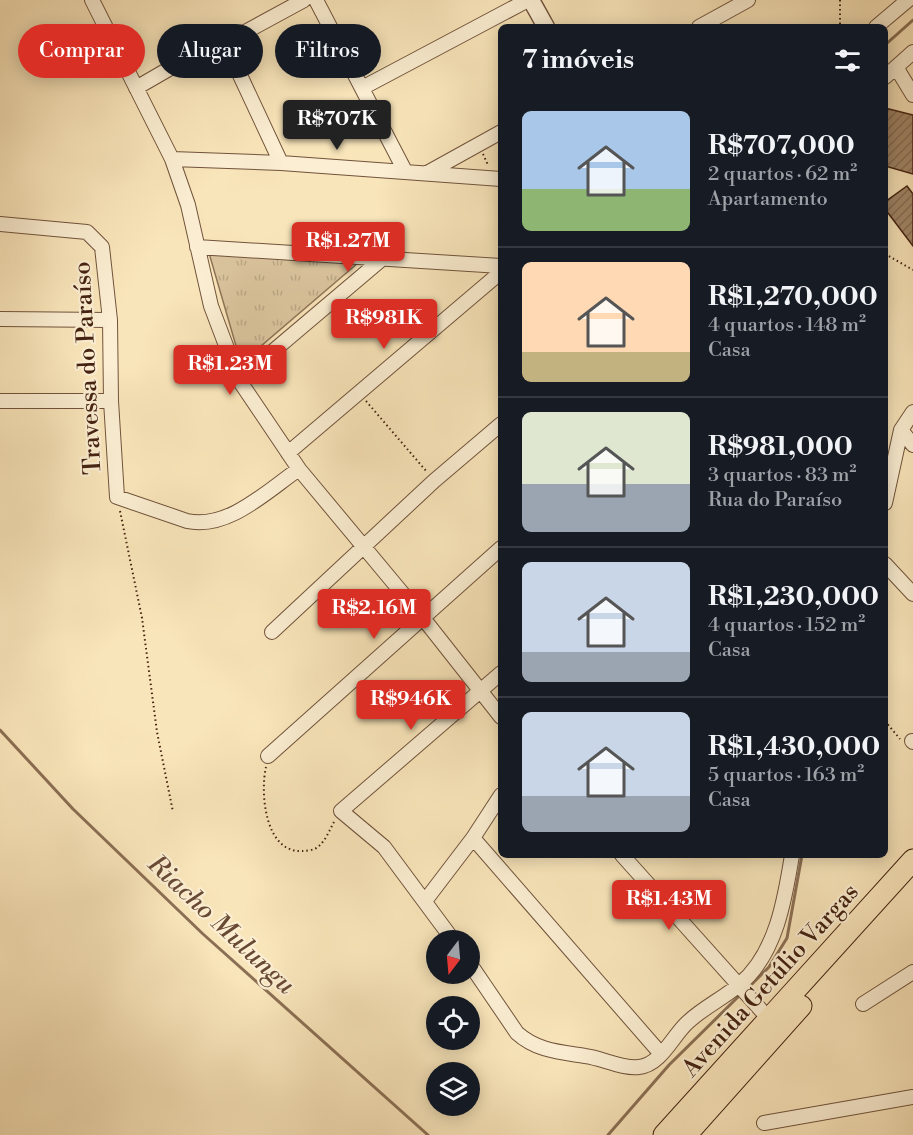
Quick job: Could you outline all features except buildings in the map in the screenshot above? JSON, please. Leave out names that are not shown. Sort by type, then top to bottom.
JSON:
[{"type":"main road","name":"Avenida Getúlio Vargas","points":[[664,1135],[913,860]]},
{"type":"main road","name":"Avenida Getúlio Vargas","points":[[686,1135],[913,880]]},
{"type":"street","points":[[92,0],[172,159],[188,205],[211,306],[239,380],[299,469],[423,618],[498,713]]},
{"type":"street","points":[[260,24],[304,0]]},
{"type":"street","points":[[316,0],[405,171]]},
{"type":"street","points":[[362,88],[530,0],[544,24]]},
{"type":"street","points":[[704,24],[748,0]]},
{"type":"street","points":[[880,24],[908,0]]},
{"type":"street","points":[[888,74],[913,52]]},
{"type":"street","points":[[896,67],[913,96]]},
{"type":"street","points":[[136,88],[157,76]]},
{"type":"street","points":[[241,78],[281,163]]},
{"type":"street","points":[[426,173],[498,134]]},
{"type":"street","points":[[172,159],[281,163],[498,179]]},
{"type":"street","name":"Travessa do Paraíso","points":[[0,224],[87,232],[96,238],[102,247],[110,320],[111,401],[117,497]]},
{"type":"street","points":[[197,247],[498,266]]},
{"type":"street","points":[[239,380],[381,259]]},
{"type":"street","points":[[288,453],[498,275]]},
{"type":"street","points":[[0,319],[110,320]]},
{"type":"street","points":[[0,400],[111,401]]},
{"type":"street","points":[[888,489],[901,430],[913,412]]},
{"type":"street","points":[[272,632],[434,481],[498,427]]},
{"type":"street","points":[[901,430],[913,445]]},
{"type":"street","points":[[117,497],[187,521],[214,522],[242,508],[299,469]]},
{"type":"street","points":[[268,756],[498,552]]},
{"type":"street","points":[[888,567],[913,594]]},
{"type":"street","points":[[446,930],[384,847],[341,811],[498,676]]},
{"type":"street","points":[[425,901],[473,838],[498,800]]},
{"type":"street","points":[[473,838],[661,1054]]},
{"type":"street","points":[[625,858],[769,1019]]},
{"type":"street","points":[[480,979],[517,1033],[525,1040],[553,1052],[594,1057],[631,1066],[647,1065],[661,1054],[688,1022],[740,985],[752,972],[772,937],[787,887],[792,858]]},
{"type":"street","points":[[863,1004],[913,972]]},
{"type":"street","points":[[885,990],[913,985]]},
{"type":"street","points":[[765,1124],[913,1097]]},
{"type":"path","points":[[840,0],[840,24]]},
{"type":"path","points":[[478,144],[498,179]]},
{"type":"path","points":[[888,256],[913,270]]},
{"type":"path","points":[[359,392],[434,481]]},
{"type":"path","points":[[117,497],[142,618],[157,732],[173,812]]},
{"type":"path","points":[[888,725],[900,739],[913,742]]},
{"type":"path","points":[[268,756],[264,782],[266,816],[279,842],[293,851],[310,850],[320,845],[341,811]]},
{"type":"green space","points":[[209,253],[358,263],[241,363]]},
{"type":"waterway","points":[[888,42],[913,20]]},
{"type":"waterway","name":"Riacho Mulungu","points":[[0,730],[73,809],[203,934],[428,1135]]},
{"type":"waterway","points":[[748,988],[769,967],[787,938],[801,858]]},
{"type":"waterway","points":[[608,1135],[669,1065],[741,994]]}]
